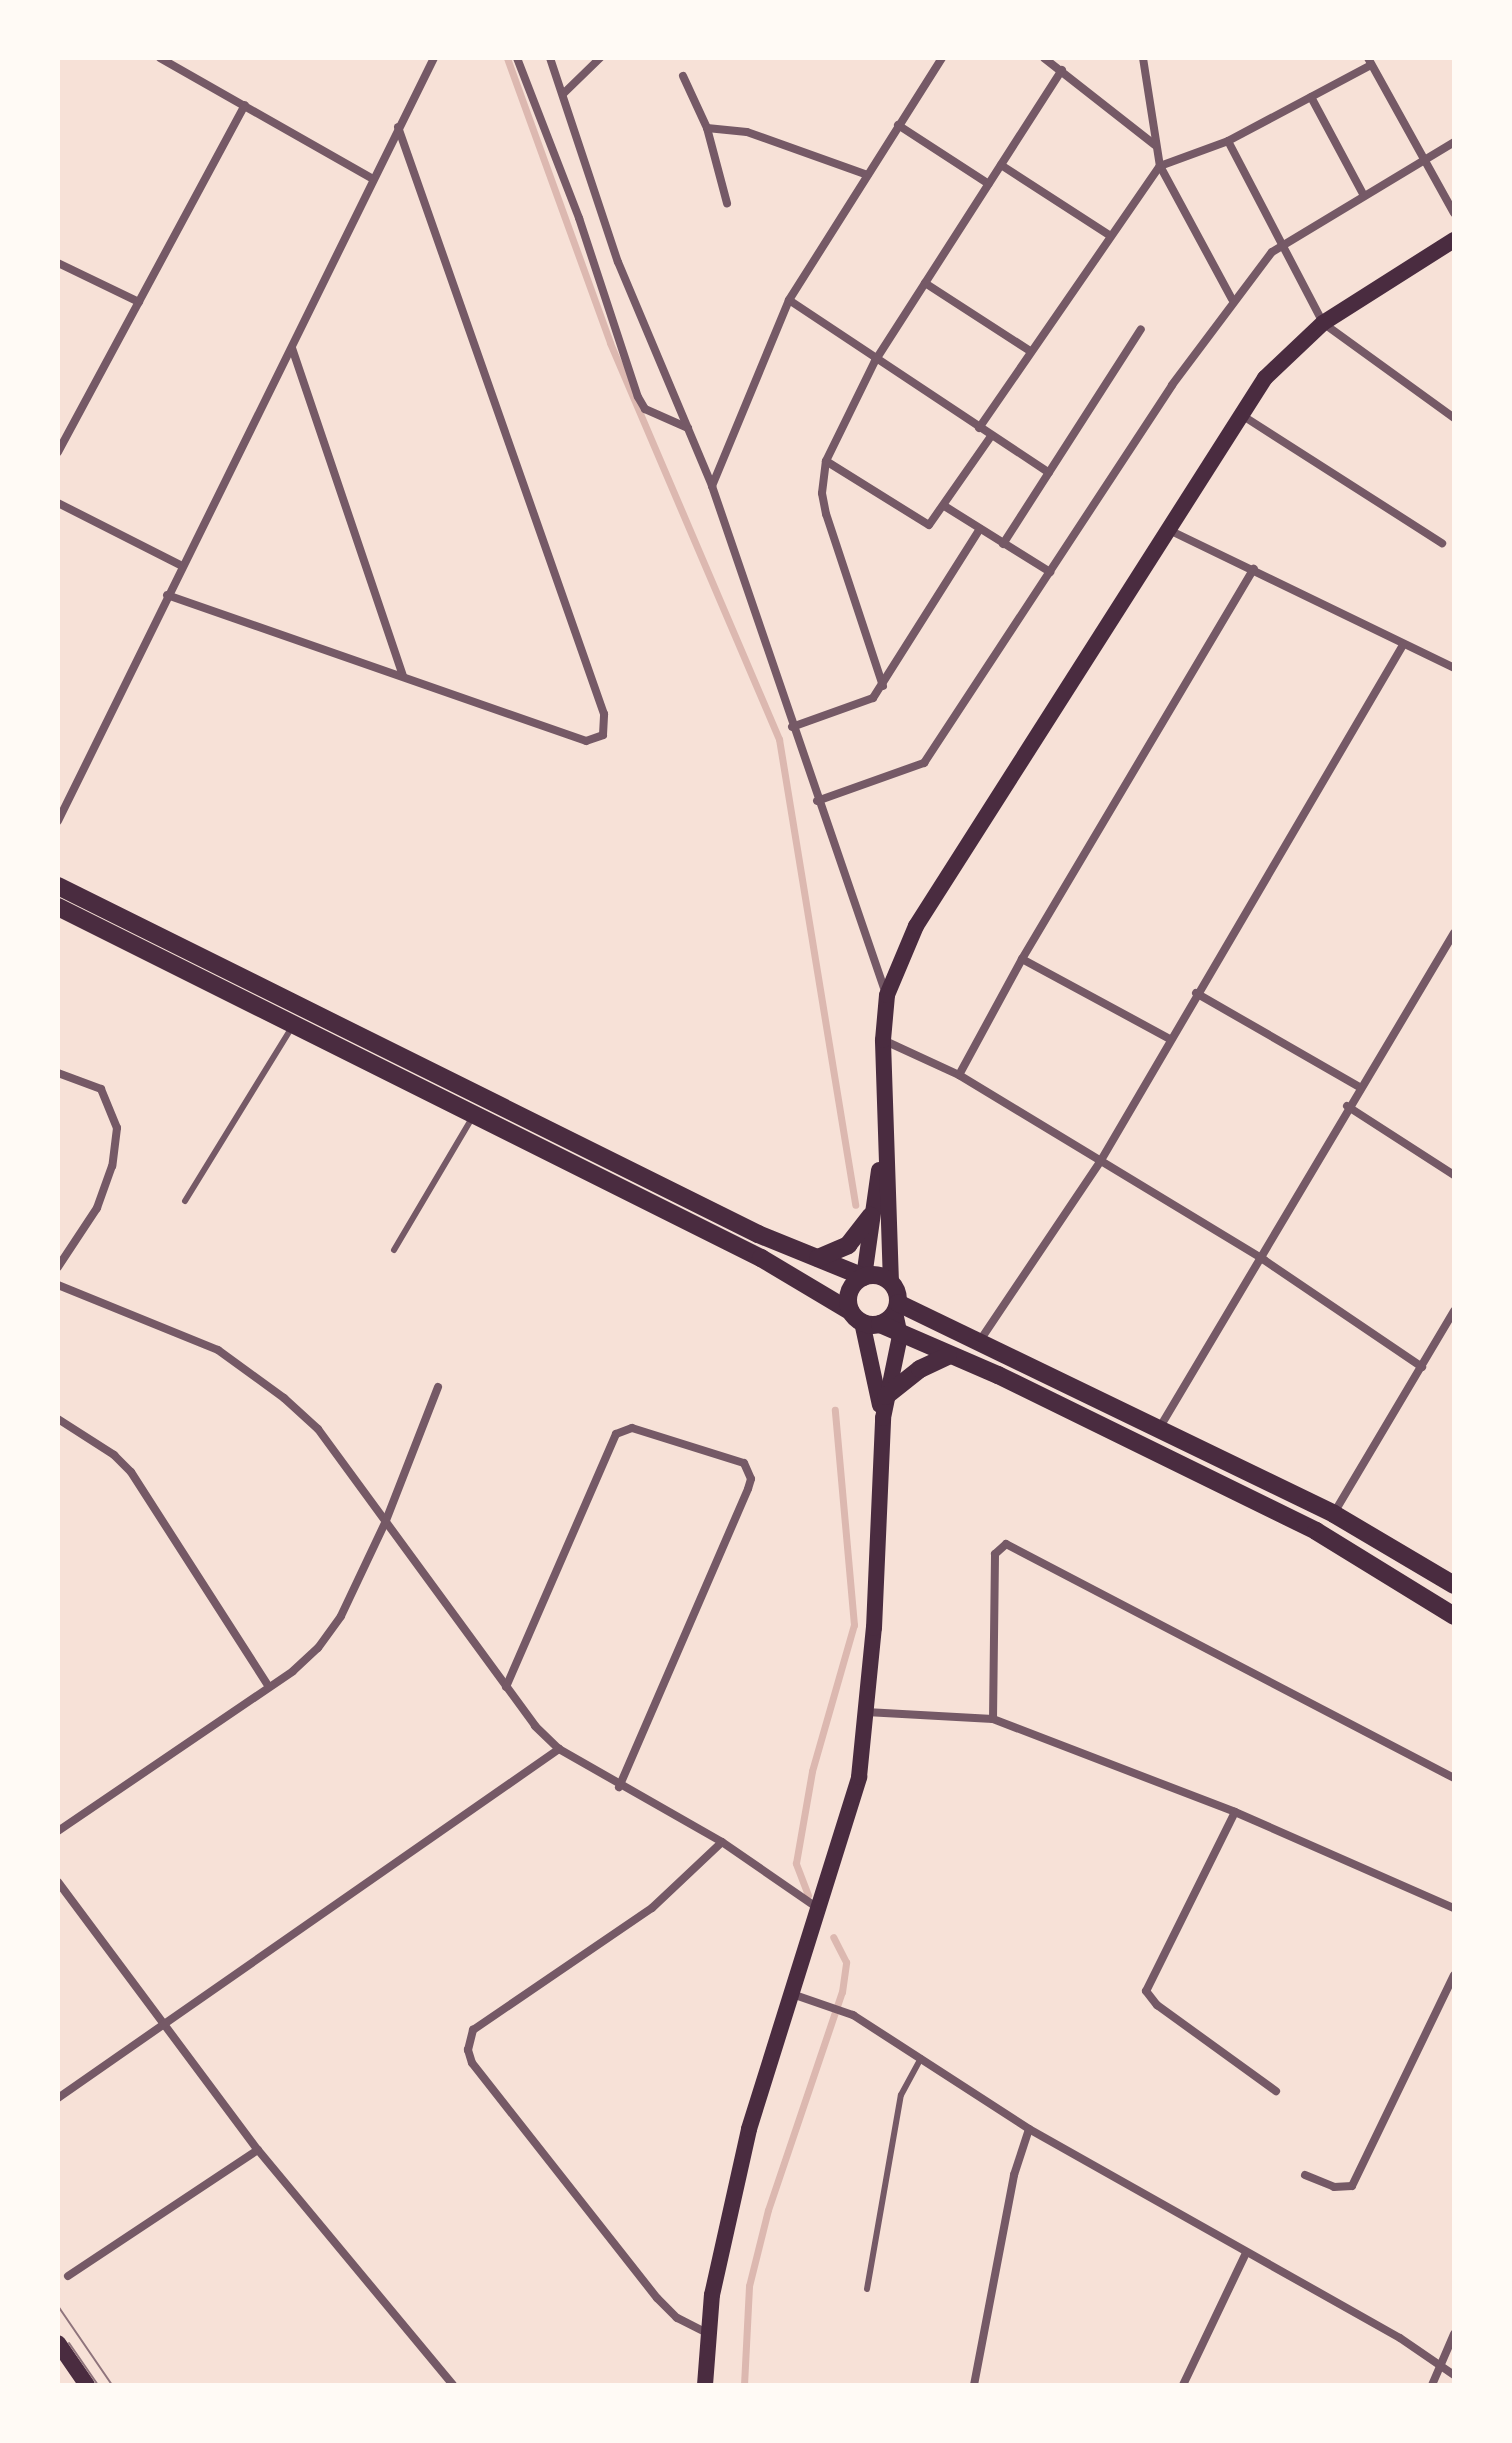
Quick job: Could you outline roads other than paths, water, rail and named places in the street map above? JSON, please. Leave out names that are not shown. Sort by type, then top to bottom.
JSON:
[{"type":"highway","points":[[58,886],[428,1073],[818,1258],[864,1277],[891,1283],[897,1308]]},
{"type":"highway","points":[[58,907],[761,1258],[864,1319],[998,1375],[1316,1531],[1454,1616]]},
{"type":"highway","points":[[818,1258],[848,1245],[871,1216]]},
{"type":"highway","points":[[864,1277],[852,1288],[864,1319]]},
{"type":"highway","points":[[864,1319],[897,1308],[981,1339],[1334,1514],[1454,1585]]},
{"type":"highway","points":[[886,1396],[920,1369],[948,1356]]},
{"type":"main road","points":[[891,1283],[883,1149],[883,1040],[887,995],[916,926],[1239,413],[1286,353],[1323,323],[1454,240]]},
{"type":"main road","points":[[864,1277],[883,1149]]},
{"type":"main road","points":[[705,2385],[707,2333],[749,2129],[821,1910],[859,1777],[874,1628],[883,1418],[900,1336],[897,1308]]},
{"type":"main road","points":[[864,1319],[883,1418]]},
{"type":"main road","points":[[58,2343],[87,2385]]},
{"type":"street","points":[[160,58],[373,179]]},
{"type":"street","points":[[58,821],[434,58]]},
{"type":"street","points":[[517,58],[579,218],[638,397],[655,415],[688,428]]},
{"type":"street","points":[[550,58],[618,262],[712,486],[817,801],[887,995]]},
{"type":"street","points":[[563,94],[600,58]]},
{"type":"street","points":[[1044,58],[1155,146]]},
{"type":"street","points":[[1143,58],[1160,166],[1232,299]]},
{"type":"street","points":[[712,486],[789,300],[937,60]]},
{"type":"street","points":[[979,428],[1109,235],[1160,166],[1228,141],[1370,62],[1454,213]]},
{"type":"street","points":[[883,686],[826,514],[826,461],[875,361],[1062,70]]},
{"type":"street","points":[[683,76],[707,128],[727,203]]},
{"type":"street","points":[[1311,97],[1364,196]]},
{"type":"street","points":[[58,452],[245,105]]},
{"type":"street","points":[[898,125],[989,184]]},
{"type":"street","points":[[167,595],[586,741],[599,740],[607,726],[398,127]]},
{"type":"street","points":[[707,128],[747,132],[868,175]]},
{"type":"street","points":[[1228,141],[1323,323],[1454,418]]},
{"type":"street","points":[[817,801],[924,763],[1232,299],[1282,243],[1454,142]]},
{"type":"street","points":[[1001,165],[1109,235]]},
{"type":"street","points":[[58,263],[139,302]]},
{"type":"street","points":[[925,283],[1030,351]]},
{"type":"street","points":[[789,300],[875,361],[1049,473]]},
{"type":"street","points":[[1003,544],[1141,329]]},
{"type":"street","points":[[292,348],[403,675]]},
{"type":"street","points":[[1239,413],[1442,543]]},
{"type":"street","points":[[826,461],[924,524],[935,522],[991,436]]},
{"type":"street","points":[[58,503],[182,566]]},
{"type":"street","points":[[946,507],[1050,572]]},
{"type":"street","points":[[1167,528],[1454,668]]},
{"type":"street","points":[[792,727],[864,704],[883,686],[980,529]]},
{"type":"street","points":[[959,1075],[1022,959],[1254,569]]},
{"type":"street","points":[[981,1339],[1100,1162],[1196,993],[1403,645]]},
{"type":"street","points":[[1160,1427],[1264,1260],[1358,1086],[1454,933]]},
{"type":"street","points":[[1022,959],[1170,1039]]},
{"type":"street","points":[[1196,993],[1358,1086]]},
{"type":"street","points":[[883,1040],[959,1075],[1264,1260],[1422,1367]]},
{"type":"street","points":[[58,1073],[101,1089],[117,1128],[112,1166],[97,1208],[58,1267]]},
{"type":"street","points":[[1347,1106],[1454,1175]]},
{"type":"street","points":[[58,1285],[243,1365],[318,1429],[519,1709],[559,1749],[619,1787],[722,1842],[821,1910]]},
{"type":"street","points":[[1334,1514],[1454,1311]]},
{"type":"street","points":[[58,1831],[269,1687],[318,1648],[341,1616],[385,1523],[438,1387]]},
{"type":"street","points":[[58,1419],[90,1438],[131,1472],[269,1687]]},
{"type":"street","points":[[506,1687],[616,1434],[632,1428],[744,1463],[751,1479],[748,1489],[619,1787]]},
{"type":"street","points":[[993,1719],[995,1554],[1006,1544],[1454,1778]]},
{"type":"street","points":[[865,1712],[993,1719],[1235,1812],[1454,1908]]},
{"type":"street","points":[[58,2098],[559,1749]]},
{"type":"street","points":[[1235,1812],[1146,1991],[1166,2012],[1276,2091]]},
{"type":"street","points":[[707,2333],[677,2318],[657,2298],[472,2063],[468,2050],[473,2030],[652,1908],[722,1842]]},
{"type":"street","points":[[58,1882],[258,2150],[453,2385]]},
{"type":"street","points":[[1305,2175],[1334,2187],[1352,2186],[1454,1975]]},
{"type":"street","points":[[792,1994],[853,2015],[1029,2129],[1454,2375]]},
{"type":"street","points":[[974,2385],[1014,2175],[1029,2129]]},
{"type":"street","points":[[68,2276],[258,2150]]},
{"type":"street","points":[[1183,2385],[1246,2253]]},
{"type":"street","points":[[1432,2385],[1454,2334]]},
{"type":"lane","points":[[185,1201],[293,1024]]},
{"type":"lane","points":[[394,1250],[474,1115]]},
{"type":"lane","points":[[867,2289],[901,2095],[921,2058]]},
{"type":"waterway","points":[[507,58],[610,343],[779,739],[855,1205]]},
{"type":"waterway","points":[[808,1895],[796,1863],[812,1771],[854,1625],[835,1410]]},
{"type":"waterway","points":[[744,2385],[749,2286],[768,2210],[842,1992],[846,1962],[833,1937]]},
{"type":"tram line","points":[[58,2306],[112,2385]]},
{"type":"tram line","points":[[69,2343],[98,2385]]}]
